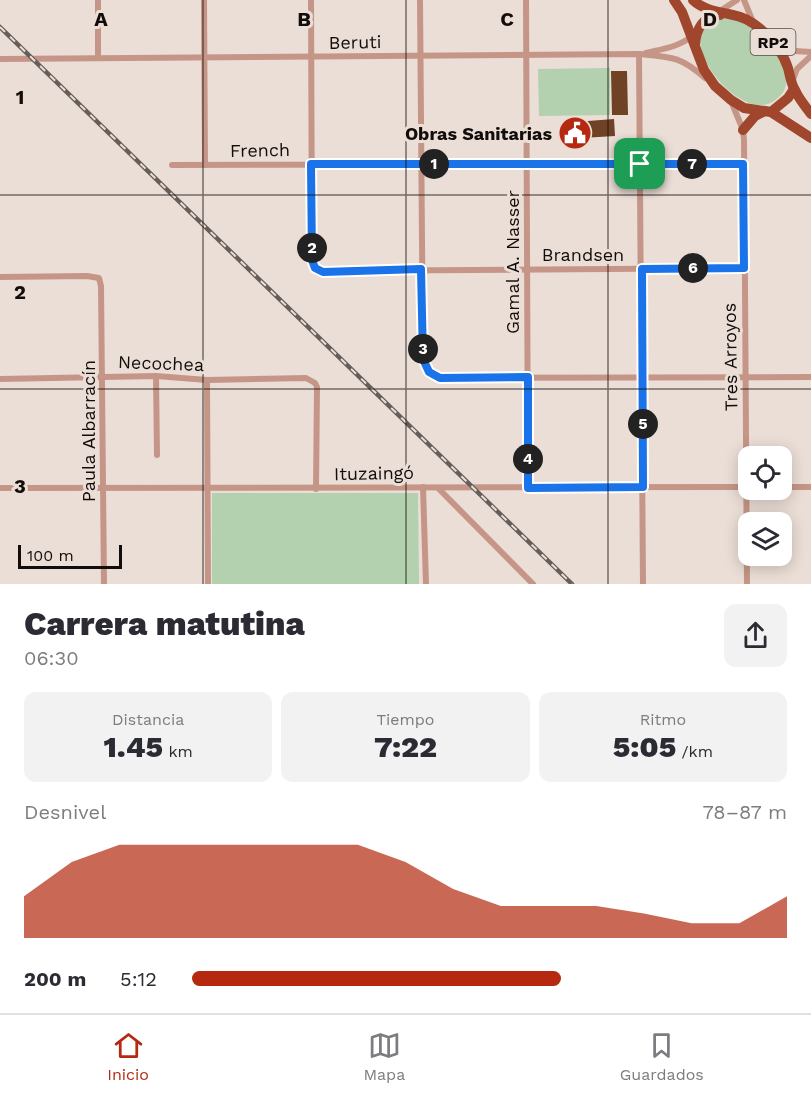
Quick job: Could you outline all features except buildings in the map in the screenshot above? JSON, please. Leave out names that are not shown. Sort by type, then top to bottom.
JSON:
[{"type":"highway","points":[[674,0],[682,12],[704,70],[715,86],[744,108],[768,111],[811,138]]},
{"type":"highway","name":"RP2","points":[[693,0],[713,15],[730,14],[753,23],[780,50],[793,86],[811,114]]},
{"type":"highway","points":[[693,43],[699,27],[713,15]]},
{"type":"highway","points":[[743,130],[755,116],[768,111],[788,98],[793,86]]},
{"type":"street","points":[[98,0],[98,58]]},
{"type":"street","points":[[204,0],[205,165]]},
{"type":"street","points":[[311,0],[311,164]]},
{"type":"street","points":[[420,0],[423,359],[429,372],[440,378],[811,377]]},
{"type":"street","name":"Gamal A. Nasser","points":[[526,0],[528,488]]},
{"type":"street","points":[[713,15],[737,0]]},
{"type":"street","points":[[744,0],[753,23]]},
{"type":"street","name":"Beruti","points":[[639,54],[693,43]]},
{"type":"street","points":[[780,50],[811,54]]},
{"type":"street","points":[[639,54],[644,584]]},
{"type":"street","name":"Beruti","points":[[0,59],[639,54],[674,58],[688,63],[715,86]]},
{"type":"street","points":[[793,86],[797,69],[811,54]]},
{"type":"street","points":[[731,100],[743,130]]},
{"type":"street","name":"Tres Arroyos","points":[[743,130],[746,446]]},
{"type":"street","name":"Brandsen","points":[[311,164],[312,260],[315,268],[323,272],[421,269],[744,268]]},
{"type":"street","name":"French","points":[[172,165],[743,164]]},
{"type":"street","name":"Paula Albarracín","points":[[0,277],[87,276],[99,279],[103,377],[104,584]]},
{"type":"street","points":[[156,376],[157,455]]},
{"type":"street","name":"Necochea","points":[[0,379],[156,376],[207,380],[300,377],[311,380],[317,387],[316,489]]},
{"type":"street","points":[[207,380],[208,584]]},
{"type":"street","name":"Ituzaingó","points":[[0,488],[738,487]]},
{"type":"street","points":[[792,487],[811,487]]},
{"type":"street","points":[[423,488],[426,584]]},
{"type":"street","points":[[438,488],[533,584]]},
{"type":"street","name":"Tres Arroyos","points":[[747,500],[747,584]]},
{"type":"green space","points":[[722,17],[752,29],[769,45],[783,65],[786,86],[781,95],[772,102],[761,105],[748,102],[733,94],[709,67],[702,52],[701,37],[707,25]]},
{"type":"green space","points":[[610,68],[610,115],[539,116],[538,69]]},
{"type":"green space","points":[[212,493],[418,493],[419,584],[212,584]]},
{"type":"railway","points":[[0,27],[572,584]]},
{"type":"place","name":"Obras Sanitarias","points":[[575,133]]},
{"type":"route","points":[[311,164],[640,164],[743,164],[744,268],[642,269],[643,487],[528,488],[528,377],[440,378],[429,372],[423,359],[421,269],[323,272],[315,268],[312,260],[311,164]]}]
